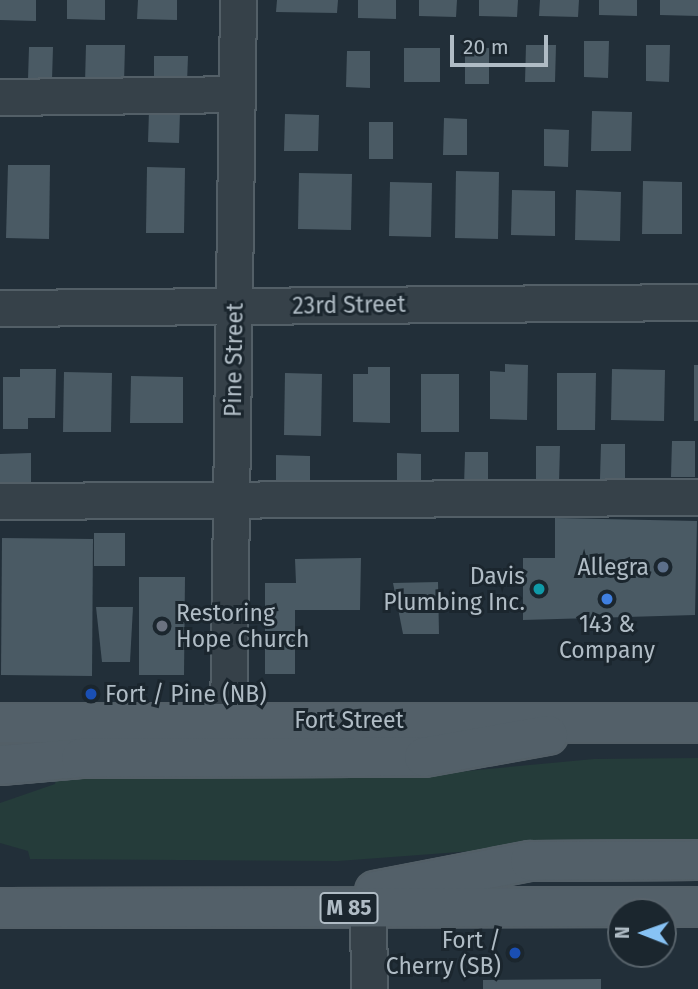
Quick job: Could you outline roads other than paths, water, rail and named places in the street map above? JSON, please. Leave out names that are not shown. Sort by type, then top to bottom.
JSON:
[{"type":"main road","name":"Fort Street","points":[[0,723],[228,719],[698,723]]},
{"type":"main road","points":[[0,765],[81,758],[424,758],[514,746],[587,723]]},
{"type":"main road","points":[[287,909],[530,861],[698,860]]},
{"type":"main road","name":"M 85","points":[[0,908],[698,907]]},
{"type":"street","name":"Pine Street","points":[[228,719],[238,0]]},
{"type":"street","points":[[0,97],[237,94]]},
{"type":"street","name":"23rd Street","points":[[0,308],[698,302]]},
{"type":"street","points":[[0,500],[698,497]]},
{"type":"street","points":[[368,908],[369,989]]},
{"type":"place","name":"Allegra","points":[[663,567]]},
{"type":"place","name":"Davis Plumbing Inc.","points":[[539,589]]},
{"type":"place","name":"143 & Company","points":[[607,599]]},
{"type":"place","name":"Restoring Hope Church","points":[[162,626]]},
{"type":"place","name":"Fort / Pine (NB)","points":[[91,694]]},
{"type":"place","name":"Fort / Cherry (SB)","points":[[515,953]]}]
